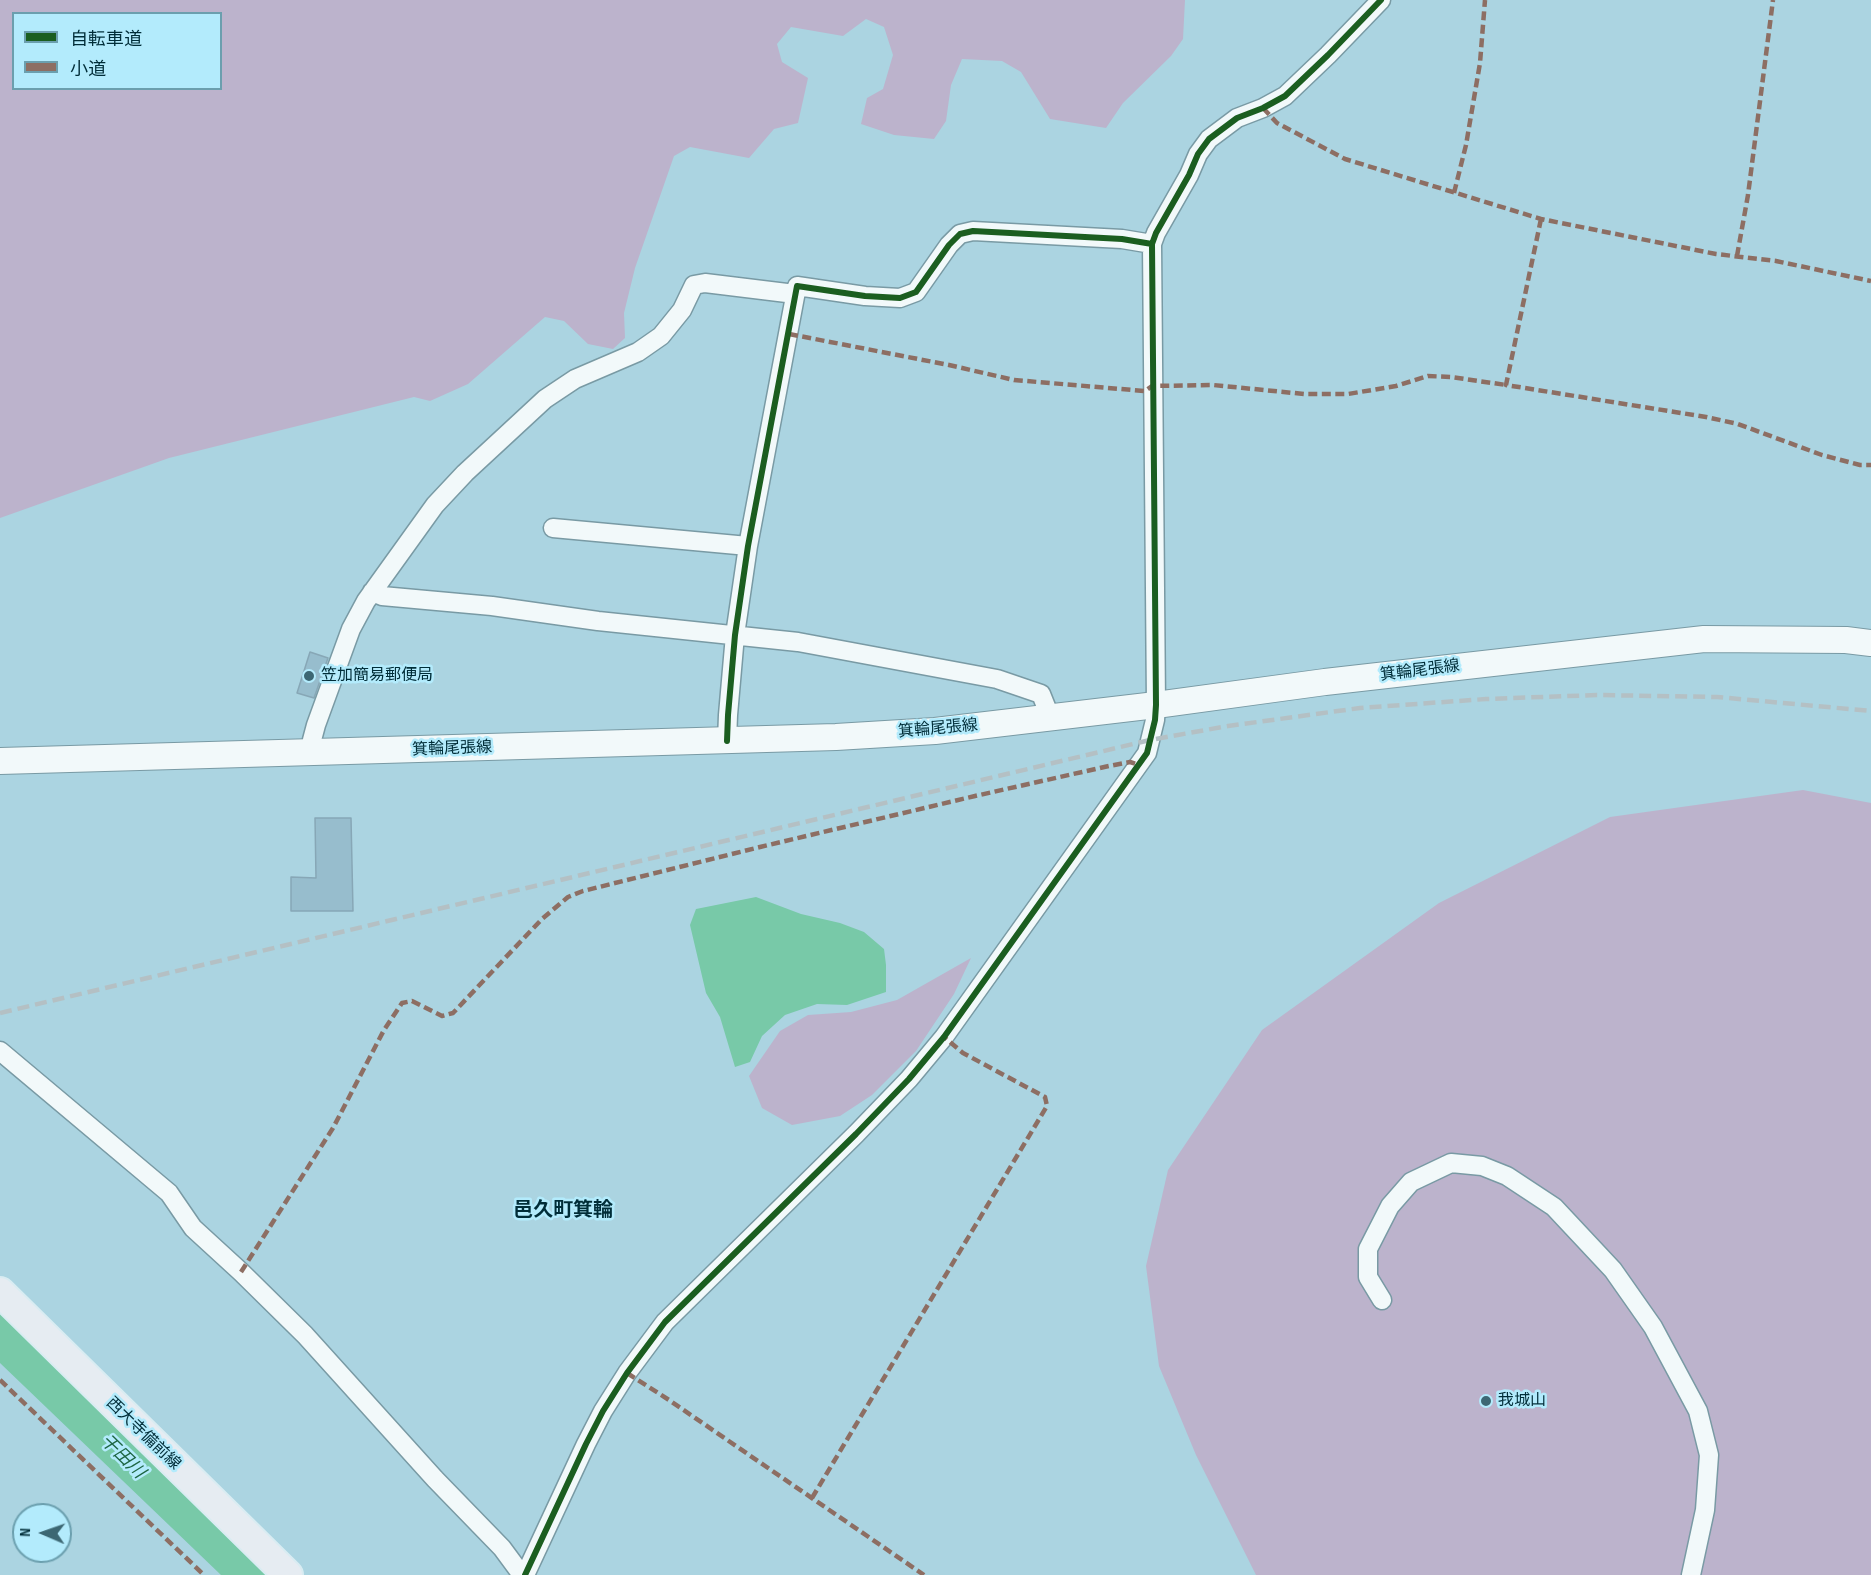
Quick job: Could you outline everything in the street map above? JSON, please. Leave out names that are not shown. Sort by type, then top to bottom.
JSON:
[{"type":"main road","name":"箕輪尾張線","points":[[0,761],[836,737],[935,730],[1047,718],[1325,682],[1704,639],[1846,639],[1871,643]]},
{"type":"main road","name":"西大寺備前線","points":[[0,1292],[288,1575]]},
{"type":"street","points":[[0,1051],[169,1194],[193,1228],[305,1335],[435,1479],[502,1548],[524,1575],[603,1411],[627,1373],[665,1322],[909,1079],[944,1037],[1147,753],[1156,705],[1152,244],[1198,154],[1209,139],[1237,118],[1285,96],[1381,0]]},
{"type":"street","points":[[727,741],[735,635],[748,546],[797,286],[865,296],[900,298],[916,292],[949,245],[960,234],[973,231],[1122,239],[1152,244]]},
{"type":"street","points":[[311,753],[316,725],[351,629],[372,592],[435,505],[465,473],[545,399],[575,379],[638,352],[661,336],[682,310],[694,285],[705,283],[795,294]]},
{"type":"street","points":[[553,528],[748,546]]},
{"type":"street","points":[[372,592],[382,596],[492,606],[598,621],[798,642],[997,679],[1041,694],[1047,709],[1047,718]]},
{"type":"street","points":[[1382,1300],[1368,1277],[1368,1249],[1390,1206],[1411,1182],[1452,1163],[1482,1166],[1507,1176],[1554,1207],[1613,1270],[1653,1327],[1698,1411],[1709,1455],[1705,1510],[1691,1575]]},
{"type":"shaded area","points":[[0,0],[1185,0],[1183,39],[1171,56],[1123,103],[1106,128],[1050,119],[1021,72],[1002,61],[962,59],[951,85],[946,121],[934,139],[894,135],[861,124],[867,98],[883,89],[893,55],[884,27],[866,19],[843,36],[791,27],[777,44],[782,62],[808,78],[798,123],[774,129],[749,158],[690,147],[674,156],[635,268],[624,313],[625,338],[613,349],[588,344],[564,321],[545,317],[468,384],[430,401],[414,397],[169,458],[0,518]]},
{"type":"shaded area","points":[[1803,790],[1871,803],[1871,1575],[1256,1575],[1196,1455],[1159,1366],[1146,1266],[1168,1170],[1262,1030],[1439,903],[1610,817]]},
{"type":"shaded area","points":[[971,958],[954,994],[916,1051],[872,1095],[840,1116],[792,1125],[762,1108],[749,1076],[780,1031],[808,1015],[851,1012],[897,1000]]},
{"type":"water","points":[[756,897],[801,914],[840,923],[864,932],[884,949],[886,992],[847,1005],[817,1004],[785,1015],[762,1036],[750,1062],[735,1067],[720,1017],[706,993],[690,925],[696,909]]},
{"type":"water","name":"干田川","points":[[0,1306],[274,1575],[221,1575],[0,1363]]},
{"type":"building","points":[[310,652],[328,658],[314,698],[297,693]]},
{"type":"building","points":[[315,818],[351,818],[353,911],[291,911],[291,877],[316,878]]},
{"type":"railway","points":[[0,1013],[1150,740],[1228,726],[1360,708],[1486,699],[1597,695],[1717,697],[1871,711]]},
{"type":"marked path","points":[[1454,193],[1466,145],[1480,63],[1485,0]]},
{"type":"marked path","points":[[1737,256],[1748,195],[1773,0]]},
{"type":"marked path","points":[[1263,108],[1277,123],[1345,159],[1541,219],[1716,254],[1776,261],[1871,281]]},
{"type":"marked path","points":[[1541,219],[1506,385],[1738,424],[1822,455],[1860,465],[1871,465]]},
{"type":"marked path","points":[[789,334],[1014,380],[1145,391],[1152,386],[1213,385],[1304,394],[1348,394],[1396,386],[1428,376],[1506,385]]},
{"type":"marked path","points":[[241,1272],[333,1128],[384,1030],[402,1003],[412,1001],[442,1016],[453,1013],[542,919],[568,897],[583,891],[760,847],[975,796],[1130,762],[1139,765]]},
{"type":"marked path","points":[[812,1498],[1047,1106],[1045,1097],[963,1053],[944,1037]]},
{"type":"marked path","points":[[627,1373],[924,1575]]},
{"type":"marked path","points":[[0,1380],[204,1575]]},
{"type":"cycle path","points":[[525,1575],[603,1411],[627,1373],[665,1322],[909,1079],[944,1037],[1147,753],[1156,705],[1152,244],[1198,154],[1209,139],[1237,118],[1285,96],[1381,0]]},
{"type":"cycle path","points":[[727,741],[735,635],[748,546],[797,286],[865,296],[900,298],[916,292],[949,245],[960,234],[973,231],[1122,239],[1152,244]]},
{"type":"place","name":"笠加簡易郵便局","points":[[309,676]]},
{"type":"place","name":"我城山","points":[[1486,1401]]},
{"type":"district","name":"邑久町箕輪","points":[[563,1211]]}]
